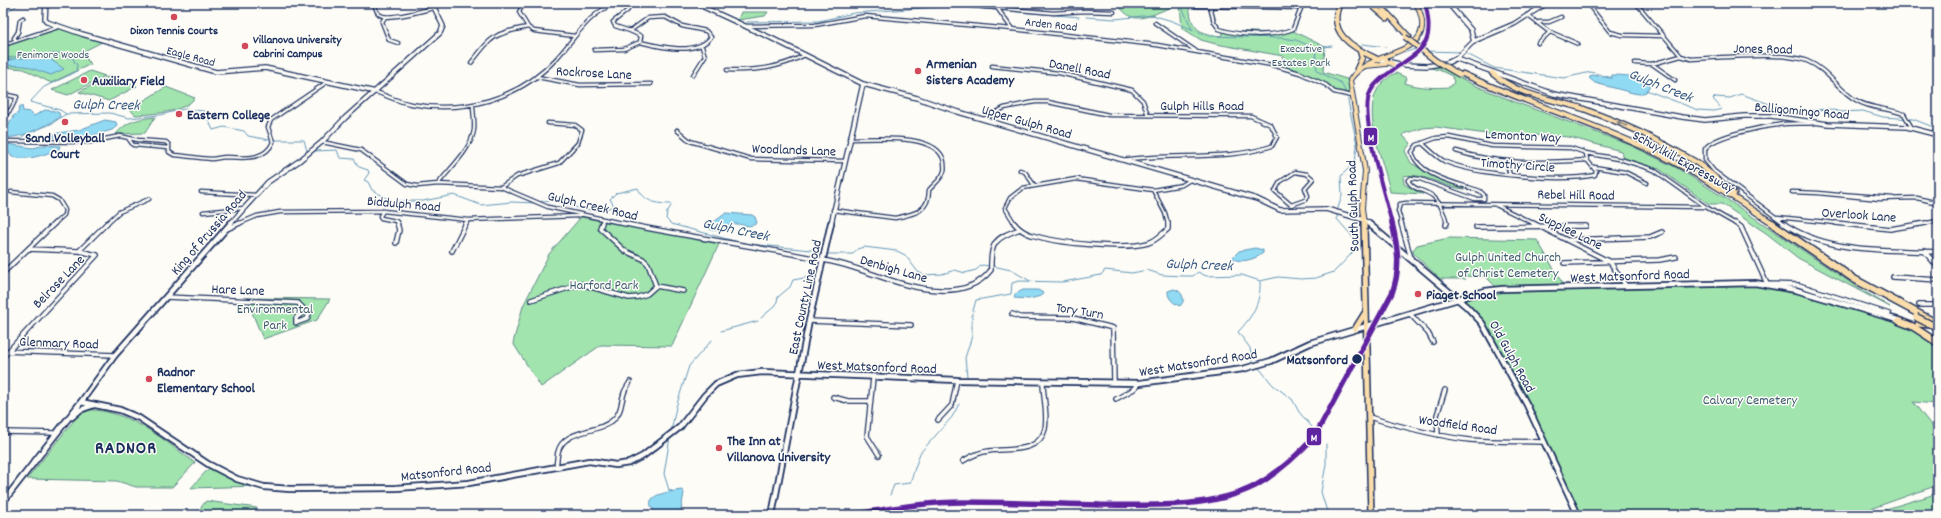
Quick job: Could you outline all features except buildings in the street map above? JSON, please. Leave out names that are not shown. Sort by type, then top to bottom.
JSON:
[{"type":"highway","points":[[1340,3],[1335,14],[1338,30],[1345,40],[1377,60]]},
{"type":"highway","points":[[1343,3],[1337,14],[1342,31],[1348,39],[1377,60]]},
{"type":"highway","points":[[1369,3],[1393,24]]},
{"type":"highway","name":"Schuylkill Expressway","points":[[1376,3],[1393,24],[1436,61],[1522,103],[1614,136],[1662,158],[1716,191],[1847,278],[1916,317],[1938,326]]},
{"type":"highway","name":"Schuylkill Expressway","points":[[1376,3],[1407,37]]},
{"type":"highway","points":[[1357,69],[1362,57],[1358,49]]},
{"type":"highway","points":[[1492,73],[1520,91],[1583,109],[1640,131],[1695,162],[1747,206]]},
{"type":"highway","name":"Schuylkill Expressway","points":[[1462,74],[1519,99],[1593,126],[1654,152],[1696,174],[1747,206],[1854,279],[1938,326]]},
{"type":"highway","points":[[1899,321],[1919,327],[1938,343]]},
{"type":"main road","points":[[1357,69],[1405,48],[1416,40],[1423,28],[1423,23],[1416,3]]},
{"type":"main road","points":[[1389,54],[1386,60],[1393,64]]},
{"type":"main road","points":[[1362,66],[1386,64]]},
{"type":"main road","name":"South Gulph Road","points":[[1357,69],[1350,80],[1350,96],[1365,171],[1362,208],[1364,220],[1371,515]]},
{"type":"main road","points":[[1355,329],[1366,312]]},
{"type":"main road","points":[[1919,327],[1938,326]]},
{"type":"street","name":"Eagle Road","points":[[46,3],[45,19],[47,22],[58,27],[216,72],[265,68],[376,92]]},
{"type":"street","points":[[374,3],[378,14],[385,17],[396,17],[434,8]]},
{"type":"street","name":"King of Prussia Road","points":[[3,502],[81,402],[114,355],[268,182],[313,150],[345,118],[376,92],[442,30],[443,26],[432,3]]},
{"type":"street","points":[[524,3],[519,12],[528,27],[534,30],[575,36]]},
{"type":"street","points":[[376,92],[409,104],[431,107],[473,105],[510,93],[537,77],[594,14],[615,3]]},
{"type":"street","points":[[620,3],[628,7],[628,10],[616,18],[613,22],[617,27],[641,36],[640,42]]},
{"type":"street","name":"Upper Gulph Road","points":[[695,3],[806,55],[863,84],[918,98],[984,119],[1257,199],[1280,210],[1308,208],[1337,212],[1364,220]]},
{"type":"street","points":[[907,3],[1054,14],[1085,11],[1114,12]]},
{"type":"street","points":[[1210,7],[1215,25],[1219,29],[1235,32],[1278,33],[1291,30],[1297,24],[1303,3]]},
{"type":"street","points":[[1448,3],[1471,30],[1474,42]]},
{"type":"street","points":[[1377,60],[1386,64],[1435,65],[1457,59],[1474,42],[1514,24],[1547,3]]},
{"type":"street","points":[[1587,3],[1610,32],[1622,35],[1664,36]]},
{"type":"street","points":[[1635,63],[1652,64],[1681,56],[1636,3]]},
{"type":"street","points":[[1195,6],[1301,8]]},
{"type":"street","points":[[998,9],[1012,29]]},
{"type":"street","points":[[1528,15],[1550,32],[1570,38],[1578,44]]},
{"type":"street","name":"Arden Road","points":[[742,26],[815,25],[865,16],[1012,29],[1157,45],[1272,65],[1313,78],[1334,92],[1350,96]]},
{"type":"street","points":[[385,17],[382,22],[386,35],[389,40],[398,43]]},
{"type":"street","points":[[594,50],[624,49],[640,42],[689,48],[702,47],[711,40],[710,34],[706,31],[682,26],[665,17],[648,18],[629,31]]},
{"type":"street","points":[[16,40],[14,38],[18,32],[20,20],[23,18]]},
{"type":"street","points":[[1539,22],[1549,22],[1561,18]]},
{"type":"street","points":[[1155,23],[1199,53]]},
{"type":"street","points":[[3,45],[58,27]]},
{"type":"street","points":[[470,63],[490,39],[503,32],[528,27]]},
{"type":"street","points":[[1538,43],[1550,32]]},
{"type":"street","points":[[693,75],[705,56],[702,47]]},
{"type":"street","points":[[727,70],[761,70],[777,68],[806,55]]},
{"type":"street","name":"Jones Road","points":[[1681,56],[1690,58],[1767,56],[1801,59],[1827,73],[1849,96],[1858,102],[1868,106],[1892,110],[1906,116],[1912,128]]},
{"type":"street","points":[[1457,59],[1492,73]]},
{"type":"street","points":[[1652,64],[1675,80]]},
{"type":"street","name":"Danell Road","points":[[992,66],[1059,73],[1132,90],[1142,98],[1148,115]]},
{"type":"street","name":"Rockrose Lane","points":[[537,77],[580,85],[651,84]]},
{"type":"street","name":"Balligomingo Road","points":[[1502,79],[1554,94],[1682,118],[1705,120],[1744,116],[1764,116],[1816,123],[1912,128],[1938,135]]},
{"type":"street","points":[[3,141],[90,142],[113,137],[128,138],[166,142],[169,152],[174,155],[213,159],[225,157],[247,159],[266,151],[273,142],[268,127],[272,120],[327,82]]},
{"type":"street","name":"East County Line Road","points":[[772,515],[809,321],[849,139],[863,84]]},
{"type":"street","points":[[3,94],[17,97],[11,109],[3,118]]},
{"type":"street","name":"Gulph Hills Road","points":[[984,119],[1004,108],[1035,102],[1048,102],[1104,115],[1251,116],[1265,120],[1270,124],[1275,129],[1277,137],[1272,146],[1257,151],[1211,156],[1148,156],[1122,160]]},
{"type":"street","points":[[438,184],[453,164],[466,151],[474,130],[473,105]]},
{"type":"street","points":[[501,187],[517,176],[559,163],[564,159],[581,136],[582,130],[577,126],[548,123]]},
{"type":"street","points":[[1816,123],[1784,124],[1712,142],[1706,146],[1704,158],[1710,166],[1734,187],[1796,232],[1822,241],[1938,252]]},
{"type":"street","name":"Woodlands Lane","points":[[677,130],[690,141],[751,159],[844,161]]},
{"type":"street","name":"Lemonton Way","points":[[1422,143],[1449,137],[1492,146],[1560,147],[1623,160],[1654,170],[1706,207]]},
{"type":"street","points":[[128,138],[133,145],[168,148]]},
{"type":"street","points":[[833,210],[895,218],[905,216],[923,208],[929,201],[929,190],[940,179],[945,169],[944,158],[925,143],[901,138],[849,139]]},
{"type":"street","name":"Gulph Creek Road","points":[[322,142],[360,150],[407,184],[417,186],[438,184],[501,187],[555,210],[822,262]]},
{"type":"street","points":[[1422,143],[1412,150],[1411,155],[1415,163],[1431,173],[1476,190],[1484,195],[1482,200],[1470,198],[1420,179],[1411,178],[1408,180],[1411,186],[1433,195],[1440,204],[1448,222],[1446,225]]},
{"type":"street","name":"Timothy Circle","points":[[1422,143],[1450,165],[1464,169],[1510,175],[1586,177],[1595,175],[1596,170],[1594,166]]},
{"type":"street","points":[[1456,151],[1467,155],[1506,161],[1587,160]]},
{"type":"street","points":[[1586,153],[1587,160],[1594,166],[1626,172],[1647,183]]},
{"type":"street","points":[[1506,161],[1510,175]]},
{"type":"street","points":[[1020,170],[1025,172],[1034,185]]},
{"type":"street","points":[[1291,205],[1305,200],[1308,196],[1305,188],[1313,179],[1310,175],[1304,172],[1295,172],[1277,185],[1275,191],[1291,205],[1292,210]]},
{"type":"street","points":[[1154,190],[1165,209],[1168,219],[1168,229],[1159,237],[1148,243],[1132,246],[1049,240],[1024,233],[1010,220],[1005,208],[1010,198],[1023,188],[1034,185],[1076,179],[1154,190],[1182,185],[1190,180]]},
{"type":"street","points":[[3,273],[64,215],[65,210],[60,200],[52,196],[11,192]]},
{"type":"street","points":[[201,192],[256,195]]},
{"type":"street","name":"Overlook Lane","points":[[1792,192],[1862,194],[1903,199]]},
{"type":"street","name":"Overlook Lane","points":[[1818,193],[1865,198],[1926,199],[1938,203]]},
{"type":"street","name":"Overlook Lane","points":[[1862,194],[1865,198]]},
{"type":"street","points":[[80,251],[120,212],[149,199]]},
{"type":"street","name":"Rebel Hill Road","points":[[1410,258],[1398,210],[1400,204],[1412,202],[1440,204],[1706,207],[1741,227],[1767,284]]},
{"type":"street","name":"Supplee Lane","points":[[1496,204],[1610,262],[1626,286]]},
{"type":"street","points":[[203,212],[244,208]]},
{"type":"street","points":[[383,211],[380,216],[381,218],[396,221],[398,224],[400,230],[396,243]]},
{"type":"street","name":"Biddulph Road","points":[[227,229],[257,216],[280,212],[383,211],[468,220],[582,216]]},
{"type":"street","name":"Overlook Lane","points":[[1777,218],[1890,229],[1938,221]]},
{"type":"street","points":[[452,251],[468,220]]},
{"type":"street","points":[[604,220],[600,228],[602,231],[625,251],[643,259],[648,264],[656,286]]},
{"type":"street","name":"Old Gulph Road","points":[[1364,220],[1473,312],[1482,323],[1527,405],[1578,515]]},
{"type":"street","points":[[1476,227],[1586,226]]},
{"type":"street","name":"Denbigh Lane","points":[[822,262],[845,265],[887,280],[922,289],[951,290],[975,284],[989,274],[991,267],[990,252],[996,240],[1001,236],[1020,228]]},
{"type":"street","points":[[1566,240],[1650,238],[1662,232]]},
{"type":"street","name":"Belrose Lane","points":[[3,357],[5,351],[98,255],[80,251],[28,250]]},
{"type":"street","points":[[1924,251],[1938,267]]},
{"type":"street","points":[[1564,263],[1610,262],[1676,257]]},
{"type":"street","points":[[1893,277],[1938,280]]},
{"type":"street","name":"West Matsonford Road","points":[[799,374],[873,378],[1140,383],[1243,369],[1271,361],[1310,344],[1355,329],[1494,290],[1733,282],[1767,284],[1808,293],[1899,321]]},
{"type":"street","points":[[532,300],[581,284],[625,298],[642,296],[656,286],[683,291]]},
{"type":"street","points":[[1767,284],[1799,285],[1889,314]]},
{"type":"street","name":"Hare Lane","points":[[166,297],[290,302],[302,306],[305,311]]},
{"type":"street","points":[[1919,305],[1938,305]]},
{"type":"street","name":"Tory Turn","points":[[1012,314],[1020,317],[1048,316],[1073,318],[1093,324],[1110,326],[1113,328],[1114,383]]},
{"type":"street","points":[[1410,314],[1428,333],[1433,342]]},
{"type":"street","points":[[809,321],[911,325]]},
{"type":"street","name":"Glenmary Road","points":[[5,351],[114,355]]},
{"type":"street","name":"Matsonford Road","points":[[81,402],[120,410],[138,418],[208,464],[237,479],[264,487],[290,490],[430,487],[469,483],[589,462],[616,465],[629,463],[638,459],[674,432],[688,419],[711,389],[723,380],[752,372],[799,374]]},
{"type":"street","points":[[873,378],[869,401],[866,436],[879,455]]},
{"type":"street","points":[[938,420],[952,405],[957,380]]},
{"type":"street","points":[[556,467],[558,450],[568,438],[580,432],[606,426],[614,418],[620,411],[624,393],[630,382]]},
{"type":"street","points":[[963,461],[980,453],[1019,449],[1031,446],[1038,442],[1043,436],[1045,428],[1043,382]]},
{"type":"street","points":[[1116,398],[1134,390],[1140,383]]},
{"type":"street","points":[[1438,435],[1437,415],[1445,390]]},
{"type":"street","points":[[833,397],[848,401],[869,401]]},
{"type":"street","points":[[64,424],[80,410],[97,405]]},
{"type":"street","name":"Woodfield Road","points":[[1368,418],[1438,435],[1487,441],[1545,442]]},
{"type":"street","points":[[3,432],[57,433]]},
{"type":"green space","name":"Executive Estates Park","points":[[1115,3],[1189,3],[1191,18],[1196,28],[1200,31],[1213,35],[1221,36],[1224,31],[1278,33],[1291,30],[1325,47],[1323,72],[1350,80],[1352,96],[1334,92],[1313,78],[1281,68],[1283,56],[1201,40],[1182,28],[1180,5],[1143,18],[1137,18],[1128,15]]},
{"type":"green space","points":[[741,12],[768,12],[765,16],[738,20]]},
{"type":"green space","name":"Fenimore Woods","points":[[58,27],[104,41],[80,53],[91,64],[51,83],[24,69],[3,67],[3,45]]},
{"type":"green space","points":[[1423,66],[1440,67],[1474,85],[1630,145],[1677,168],[1725,198],[1857,287],[1890,307],[1798,258],[1766,233],[1722,204],[1709,204],[1659,169],[1624,158],[1621,151],[1569,137],[1542,135],[1508,137],[1436,127],[1423,128],[1404,134],[1403,136],[1411,143],[1405,151],[1411,163],[1428,173],[1469,189],[1452,187],[1420,176],[1411,175],[1403,176],[1404,184],[1423,194],[1390,192],[1377,145],[1374,127],[1372,111],[1375,96],[1382,83],[1396,73],[1407,78],[1405,83],[1421,87],[1450,87],[1454,82],[1452,76],[1439,70]]},
{"type":"green space","name":"Auxiliary Field","points":[[90,71],[105,76],[68,95],[52,90]]},
{"type":"green space","points":[[107,77],[137,86],[109,101],[79,92]]},
{"type":"green space","points":[[166,87],[195,98],[183,107],[167,112],[135,115],[130,109]]},
{"type":"green space","points":[[155,117],[145,133],[116,134],[120,129],[129,123]]},
{"type":"green space","name":"Harford Park","points":[[581,217],[719,244],[672,346],[601,345],[541,387],[513,343],[523,306],[549,254]]},
{"type":"green space","name":"Gulph United Church of Christ Cemetery","points":[[1449,238],[1537,240],[1564,286],[1497,288],[1486,277],[1464,276],[1466,279],[1440,279],[1413,253],[1413,250],[1417,245]]},
{"type":"green space","name":"Calvary Cemetery","points":[[1767,284],[1899,321],[1938,343],[1938,404],[1913,402],[1938,434],[1938,485],[1870,509],[1853,511],[1855,515],[1578,515],[1561,475],[1482,323],[1459,300],[1485,291]]},
{"type":"green space","name":"Environmental Park","points":[[246,298],[330,299],[317,320],[263,339]]},
{"type":"green space","points":[[83,409],[108,412],[145,427],[195,463],[172,487],[136,487],[117,481],[27,479]]},
{"type":"green space","points":[[210,467],[258,486],[191,488]]},
{"type":"green space","points":[[1938,492],[1938,515],[1866,515],[1929,496]]},
{"type":"green space","points":[[206,501],[257,508],[252,515],[195,515]]},
{"type":"water","points":[[19,58],[50,59],[64,69],[51,75],[25,66],[3,65],[3,61]]},
{"type":"water","points":[[1592,75],[1611,78],[1612,75],[1621,75],[1638,78],[1650,85],[1646,92],[1639,94],[1633,93],[1595,83],[1589,78]]},
{"type":"water","points":[[22,106],[23,111],[30,112],[34,116],[45,110],[55,111],[59,113],[60,117],[25,134],[3,137],[4,128],[9,125],[10,121],[14,118],[12,117],[19,112],[18,109]]},
{"type":"water","points":[[105,120],[116,122],[117,126],[112,130],[88,137],[46,137],[58,133],[79,130]]},
{"type":"water","points":[[7,144],[33,148],[45,145],[60,146],[59,149],[36,157],[18,158],[12,157],[5,147]]},
{"type":"water","points":[[726,213],[752,215],[755,217],[757,223],[751,226],[733,224],[715,231],[709,229],[710,225]]},
{"type":"water","points":[[1255,248],[1263,250],[1263,253],[1243,261],[1232,258],[1239,251]]},
{"type":"water","points":[[1174,289],[1180,292],[1183,298],[1183,302],[1180,306],[1173,302],[1168,294],[1168,291]]},
{"type":"water","points":[[1023,290],[1038,290],[1043,293],[1041,296],[1029,299],[1014,298],[1015,294]]},
{"type":"water","points":[[682,490],[684,493],[680,515],[658,515],[652,508],[650,503],[656,496]]},
{"type":"waterway","points":[[3,14],[21,3]]},
{"type":"waterway","points":[[1180,3],[1192,29]]},
{"type":"waterway","points":[[747,22],[819,21],[854,13],[949,6],[1079,17]]},
{"type":"waterway","points":[[1086,17],[1115,19],[1152,15],[1172,21],[1208,36],[1282,38],[1296,40],[1315,48]]},
{"type":"waterway","name":"Gulph Creek","points":[[1362,44],[1386,47]]},
{"type":"waterway","name":"Gulph Creek","points":[[1315,48],[1332,46]]},
{"type":"waterway","name":"Gulph Creek","points":[[1315,48],[1317,71],[1341,83],[1346,93]]},
{"type":"waterway","name":"Gulph Creek","points":[[1406,52],[1416,49]]},
{"type":"waterway","name":"Gulph Creek","points":[[1426,51],[1462,52]]},
{"type":"waterway","name":"Gulph Creek","points":[[3,59],[26,55],[63,53],[64,56],[74,59],[74,62],[77,64],[76,72],[44,87],[30,102],[60,110],[66,114]]},
{"type":"waterway","name":"Gulph Creek","points":[[1465,53],[1494,68],[1564,78],[1591,72],[1612,78]]},
{"type":"waterway","name":"Gulph Creek","points":[[1646,90],[1698,110],[1714,111],[1722,109],[1713,99],[1715,97],[1730,98],[1741,94],[1772,105],[1801,111],[1829,109],[1841,112],[1863,111],[1883,117],[1913,119],[1938,129]]},
{"type":"waterway","name":"Gulph Creek","points":[[1337,211],[1342,196],[1341,176],[1355,162],[1357,145],[1347,96]]},
{"type":"waterway","name":"Gulph Creek","points":[[66,114],[110,113],[129,118],[160,115],[184,109],[204,111],[203,114],[208,119],[213,130],[224,127],[244,131],[248,136],[270,140]]},
{"type":"waterway","points":[[23,140],[21,139],[24,135],[51,124],[66,114]]},
{"type":"waterway","points":[[30,140],[47,137]]},
{"type":"waterway","name":"Gulph Creek","points":[[274,140],[304,140],[307,151],[309,151]]},
{"type":"waterway","name":"Gulph Creek","points":[[314,151],[337,150],[340,158],[354,159],[359,167],[368,170],[369,173],[364,180],[368,182],[372,190],[392,201],[423,201],[454,195],[481,205],[512,202],[536,203]]},
{"type":"waterway","name":"Gulph Creek","points":[[539,202],[547,200],[582,209],[603,210],[614,206],[610,199],[616,193],[638,188],[647,199],[671,204]]},
{"type":"waterway","name":"Gulph Creek","points":[[671,206],[667,212],[666,219],[671,224],[742,243]]},
{"type":"waterway","name":"Gulph Creek","points":[[1031,281],[1063,282],[1101,275],[1105,270],[1132,273],[1147,270],[1162,275],[1185,276],[1193,276],[1198,272],[1206,276],[1242,275],[1260,281],[1278,277],[1301,279],[1316,278],[1334,272],[1352,253],[1356,244],[1351,235],[1337,219],[1337,214]]},
{"type":"waterway","name":"Gulph Creek","points":[[749,244],[811,250],[820,253]]},
{"type":"waterway","name":"Gulph Creek","points":[[826,254],[853,254],[857,249],[864,247],[897,251],[905,255],[918,272],[924,275],[942,274],[955,270],[965,273],[976,270],[982,265],[989,266]]},
{"type":"waterway","points":[[824,268],[825,264]]},
{"type":"waterway","name":"Gulph Creek","points":[[993,266],[1011,270],[1031,281]]},
{"type":"waterway","points":[[761,318],[776,305],[778,297],[790,287],[793,280],[815,276]]},
{"type":"waterway","points":[[973,311],[976,300],[1011,294],[1012,283],[1019,281],[1031,281]]},
{"type":"waterway","points":[[1252,361],[1250,348],[1238,332],[1255,309],[1259,297],[1260,282]]},
{"type":"waterway","points":[[967,376],[965,358],[972,336],[972,313]]},
{"type":"waterway","points":[[721,331],[758,321]]},
{"type":"waterway","points":[[671,432],[676,407],[689,366],[712,340]]},
{"type":"waterway","points":[[1259,368],[1273,385],[1292,399],[1299,412],[1312,427]]},
{"type":"waterway","points":[[890,495],[894,485],[910,483],[920,453],[952,417],[959,404]]},
{"type":"waterway","points":[[670,437],[664,474],[669,490],[672,491]]},
{"type":"waterway","points":[[1326,444],[1326,464],[1321,492],[1328,515]]},
{"type":"transit line","name":"M","points":[[850,515],[906,506],[963,502],[1125,505],[1179,504],[1205,501],[1230,495],[1254,486],[1277,472],[1299,454],[1315,436],[1327,416],[1392,293],[1396,282],[1398,248],[1367,122],[1367,105],[1370,93],[1374,86],[1387,74],[1411,58],[1424,46],[1430,29],[1425,3]]},
{"type":"place","name":"Dixon Tennis Courts","points":[[174,17]]},
{"type":"place","name":"Villanova University Cabrini Campus","points":[[245,46]]},
{"type":"place","name":"Armenian Sisters Academy","points":[[918,71]]},
{"type":"place","name":"Auxiliary Field","points":[[84,80]]},
{"type":"place","name":"Eastern College","points":[[179,114]]},
{"type":"place","name":"Sand Volleyball Court","points":[[65,122]]},
{"type":"place","name":"Piaget School","points":[[1418,294]]},
{"type":"place","name":"Matsonford","points":[[1357,359]]},
{"type":"place","name":"Radnor Elementary School","points":[[149,379]]},
{"type":"place","name":"The Inn at Villanova University","points":[[719,448]]},
{"type":"district","name":"RADNOR","points":[[126,447]]}]
